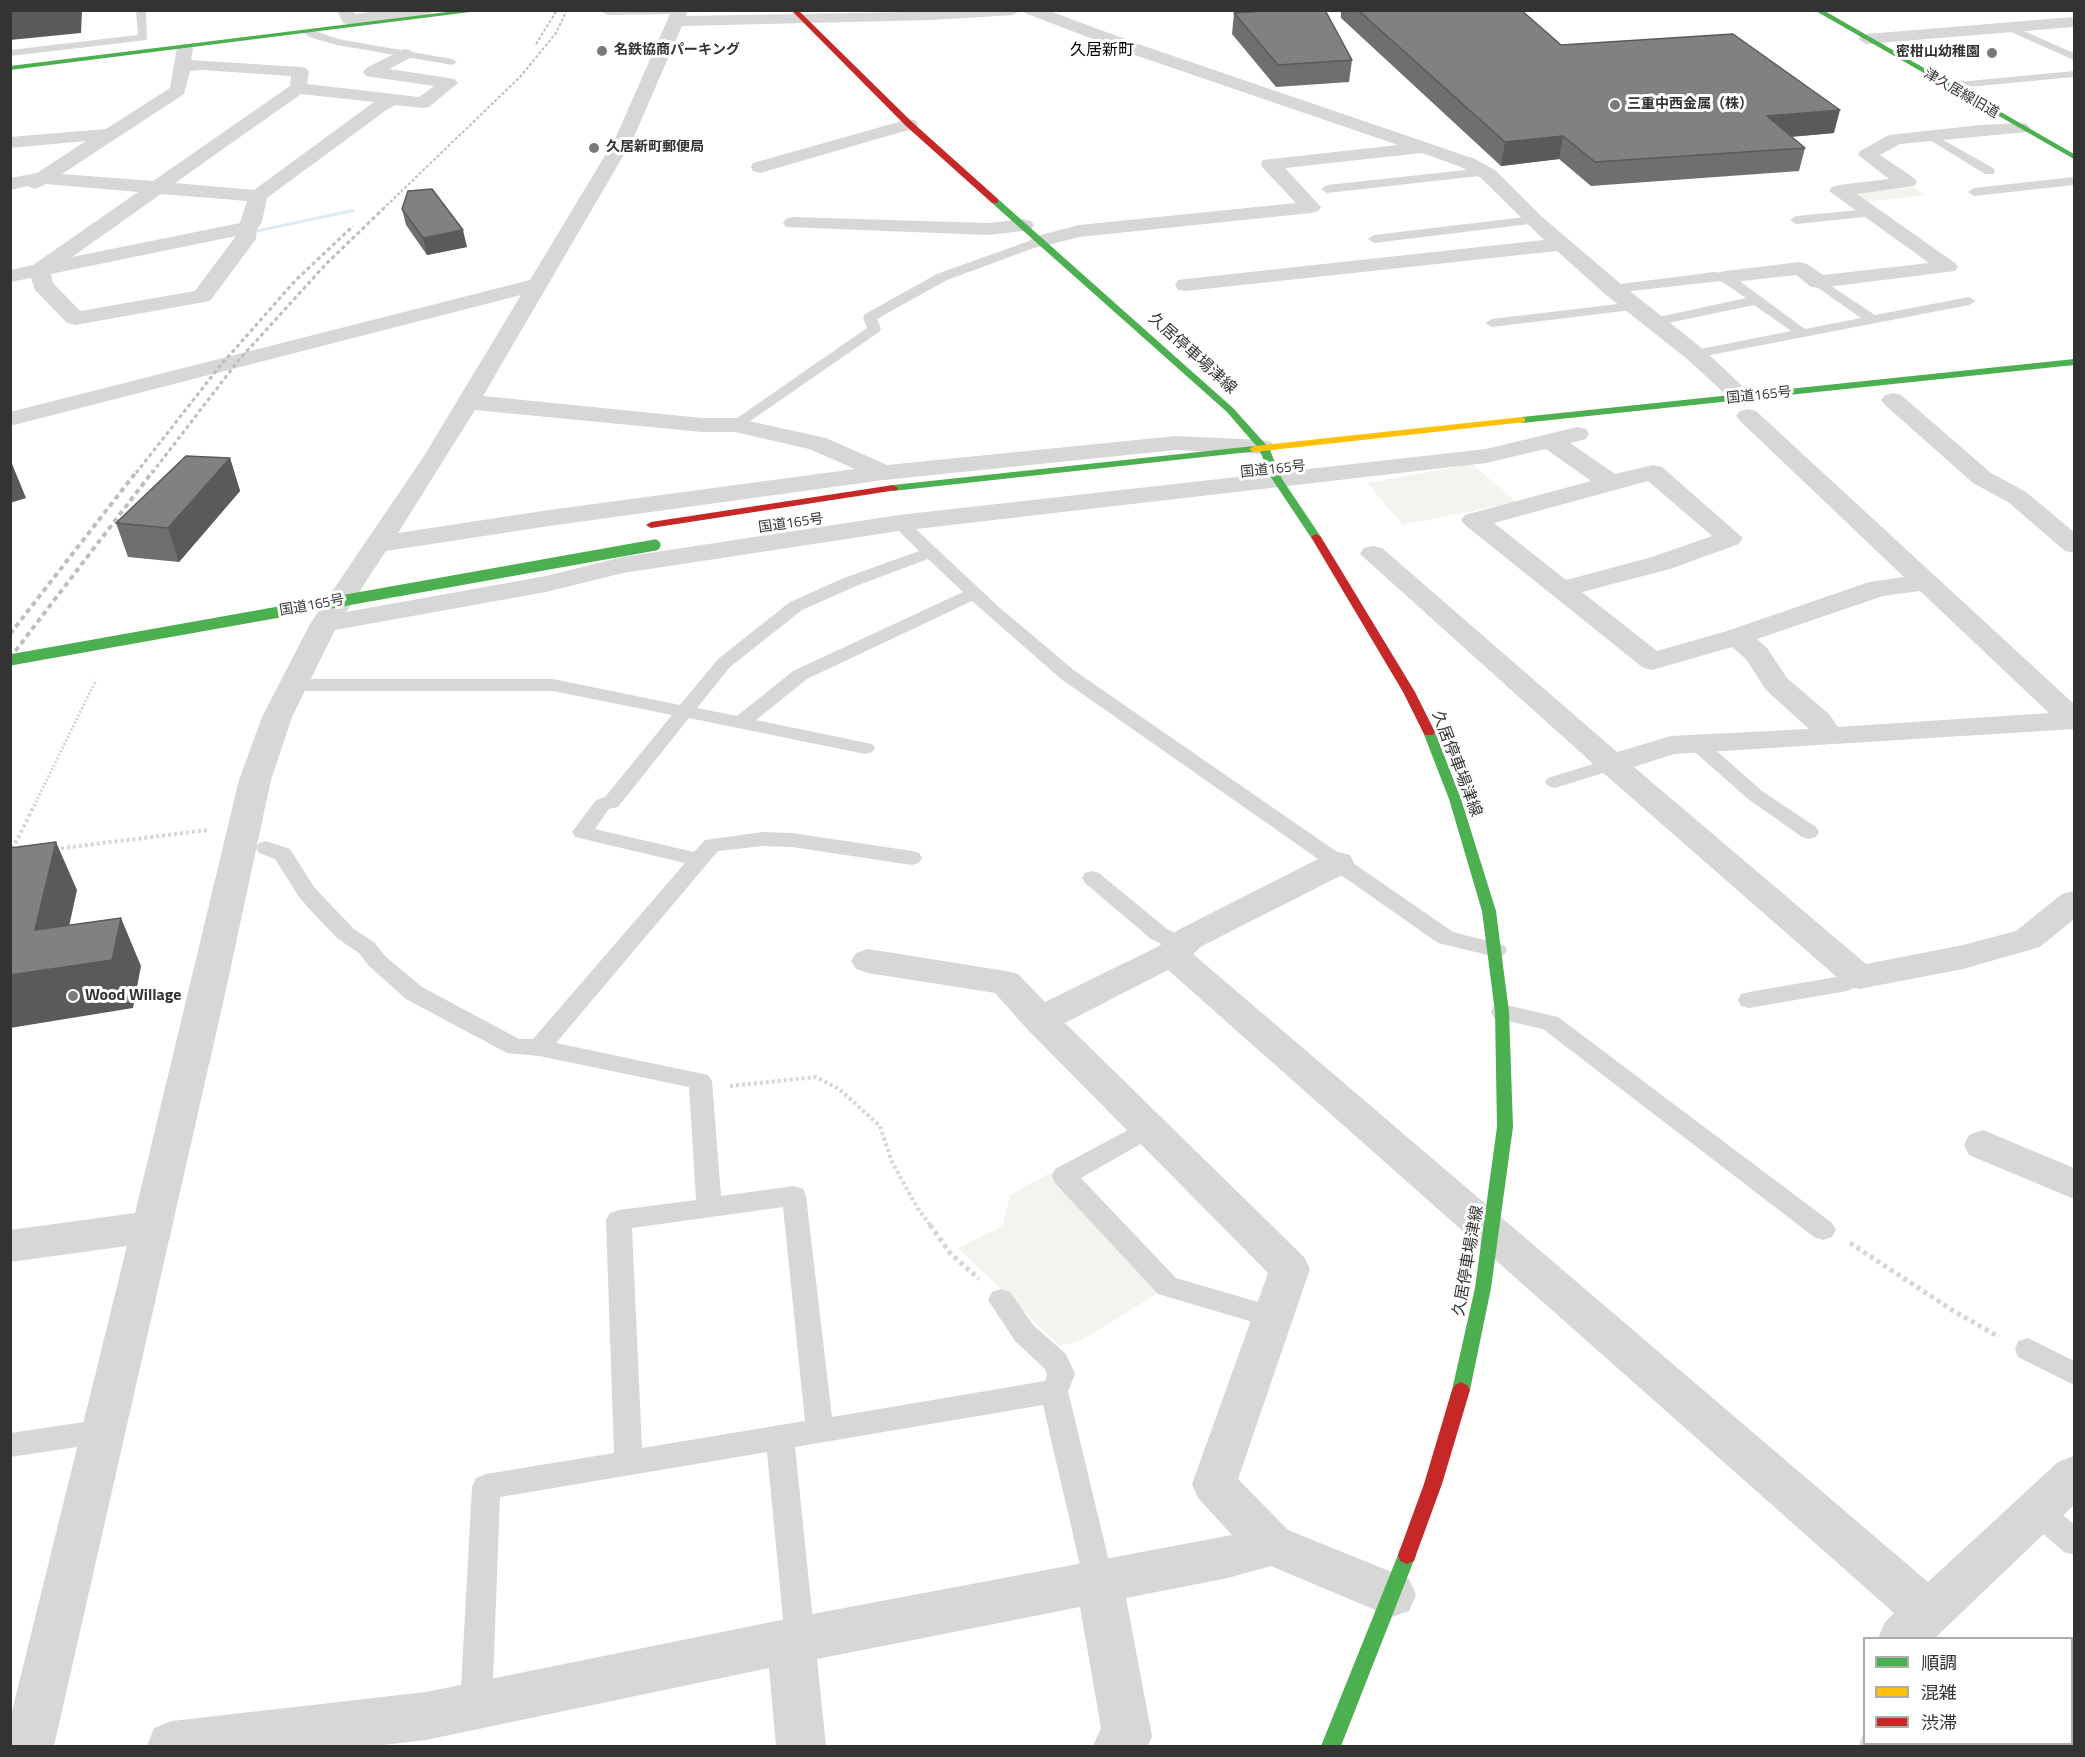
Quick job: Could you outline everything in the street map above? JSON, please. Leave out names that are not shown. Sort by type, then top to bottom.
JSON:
[{"type":"main road","points":[[10,68],[183,57],[309,32],[323,25],[483,10]]},
{"type":"main road","name":"津久居線旧道","points":[[1817,10],[2074,157]]},
{"type":"main road","name":"久居停車場津線","points":[[797,15],[909,124],[1230,410],[1264,448],[1276,475],[1397,672],[1433,740],[1455,799],[1489,911],[1496,950],[1502,1012],[1505,1127],[1492,1232],[1483,1288],[1462,1387],[1433,1484],[1392,1595],[1331,1746]]},
{"type":"main road","name":"国道165号","points":[[645,526],[790,502],[923,484],[1264,448],[1750,411],[2074,362]]},
{"type":"main road","name":"国道165号","points":[[862,514],[1276,475],[1583,434]]},
{"type":"main road","name":"国道165号","points":[[10,660],[661,544]]},
{"type":"main road","name":"国道165号","points":[[337,580],[372,574]]},
{"type":"street","points":[[345,10],[349,20],[428,10]]},
{"type":"street","points":[[607,10],[675,14],[797,15],[932,15],[1013,10]]},
{"type":"street","points":[[1031,10],[1146,52],[1424,147],[1468,163],[1484,172],[1534,220],[1613,289],[1695,354],[1925,582],[2074,720]]},
{"type":"street","points":[[29,1746],[207,994],[255,837],[255,780],[277,717],[324,624],[436,456],[624,139],[675,14]]},
{"type":"street","points":[[1866,39],[2074,22]]},
{"type":"street","points":[[10,276],[41,275],[155,188],[298,88],[423,103],[449,84],[372,72],[404,54]]},
{"type":"street","points":[[10,198],[178,90],[183,57],[202,65],[300,72],[298,88]]},
{"type":"street","points":[[41,275],[45,289],[75,318],[202,296],[246,233],[252,222],[258,196],[393,99]]},
{"type":"street","points":[[760,167],[909,124]]},
{"type":"street","points":[[1725,277],[1800,268],[1819,282],[1948,267],[1839,191],[1907,182],[1867,155],[1896,139],[2021,128]]},
{"type":"street","points":[[10,143],[110,134]]},
{"type":"street","points":[[1040,241],[1079,231],[1311,207],[1270,164],[1424,147]]},
{"type":"street","points":[[10,184],[42,178],[258,196]]},
{"type":"street","points":[[793,223],[988,229],[1024,225]]},
{"type":"street","points":[[10,286],[41,275],[246,233]]},
{"type":"street","points":[[1186,285],[1561,244]]},
{"type":"street","points":[[10,419],[539,284]]},
{"type":"street","points":[[1897,399],[1982,478],[2017,497],[2074,545]]},
{"type":"street","points":[[467,402],[692,424],[735,425],[817,444],[884,473]]},
{"type":"street","name":"国道165号","points":[[324,624],[546,584],[623,565],[899,523],[1276,475],[1486,456],[1583,434]]},
{"type":"street","points":[[1551,441],[1611,483]]},
{"type":"street","name":"国道165号","points":[[379,544],[549,518],[884,473],[1176,443],[1264,448]]},
{"type":"street","points":[[1563,589],[1661,563],[1730,538],[1653,472],[1474,520],[1652,661],[1737,637],[1879,588],[1925,582]]},
{"type":"street","points":[[1373,554],[1612,765],[1859,977],[1963,957],[2028,939],[2074,902]]},
{"type":"street","points":[[1737,637],[1757,654],[1776,684],[1818,720],[1829,737]]},
{"type":"street","points":[[1612,765],[1671,745],[2074,720]]},
{"type":"street","points":[[1040,1020],[1177,950],[1190,938],[1338,863]]},
{"type":"street","points":[[1177,950],[1492,1232],[1915,1625],[2074,1476]]},
{"type":"street","points":[[867,962],[1006,983],[1040,1020],[1290,1269],[1214,1484],[1272,1545],[1392,1595]]},
{"type":"street","points":[[1983,1145],[2074,1184]]},
{"type":"street","points":[[10,1246],[150,1227]]},
{"type":"street","points":[[172,1746],[426,1716],[1228,1557],[1272,1545]]},
{"type":"street","points":[[1099,1582],[1127,1736],[1118,1746]]},
{"type":"street","points":[[796,1641],[801,1746]]},
{"type":"lane","points":[[10,53],[143,38],[141,10]]},
{"type":"lane","points":[[2010,28],[2074,57]]},
{"type":"lane","points":[[309,32],[313,36],[326,39],[452,62]]},
{"type":"lane","points":[[1947,86],[2074,74]]},
{"type":"lane","points":[[1929,135],[1989,171]]},
{"type":"lane","points":[[1328,189],[1484,172]]},
{"type":"lane","points":[[1974,192],[2074,181]]},
{"type":"lane","points":[[1796,220],[1870,213]]},
{"type":"lane","points":[[1374,239],[1534,220]]},
{"type":"lane","points":[[1466,229],[1489,252]]},
{"type":"lane","points":[[1393,237],[1416,260]]},
{"type":"lane","points":[[735,425],[874,328],[870,317],[942,277],[1040,241]]},
{"type":"lane","points":[[1613,289],[1714,276],[1725,277],[1802,333]]},
{"type":"lane","points":[[1819,282],[1873,320]]},
{"type":"lane","points":[[1654,322],[1758,300]]},
{"type":"lane","points":[[1695,354],[1969,301]]},
{"type":"lane","points":[[1492,323],[1635,306]]},
{"type":"lane","points":[[899,523],[974,594],[1068,675],[1446,938],[1496,950]]},
{"type":"lane","points":[[699,861],[582,832],[603,804],[611,803],[724,663],[796,606],[850,582],[930,553]]},
{"type":"lane","points":[[741,723],[800,675],[974,594]]},
{"type":"lane","points":[[294,685],[553,685],[865,748]]},
{"type":"lane","points":[[1696,744],[1755,795],[1809,832]]},
{"type":"lane","points":[[1555,782],[1612,765]]},
{"type":"lane","points":[[255,837],[283,854],[306,892],[321,908],[346,934],[367,948],[377,961],[414,993],[515,1047],[539,1048],[700,1081],[709,1207]]},
{"type":"lane","points":[[539,1048],[712,845],[763,839],[792,840],[912,858]]},
{"type":"lane","points":[[1092,878],[1177,950]]},
{"type":"lane","points":[[1749,1000],[1848,983],[1859,977]]},
{"type":"lane","points":[[1502,1012],[1550,1023],[1823,1230]]},
{"type":"lane","points":[[1149,1128],[1064,1176],[1167,1286],[1273,1317]]},
{"type":"lane","points":[[629,1463],[619,1220],[794,1196],[820,1431]]},
{"type":"lane","points":[[1001,1300],[1024,1333],[1056,1362],[1061,1374],[1054,1391],[1099,1582]]},
{"type":"lane","points":[[2028,1349],[2074,1374]]},
{"type":"lane","points":[[476,1706],[486,1487],[1054,1391]]},
{"type":"lane","points":[[10,1445],[104,1431]]},
{"type":"lane","points":[[780,1439],[796,1641]]},
{"type":"lane","points":[[2037,1511],[2074,1542]]},
{"type":"path","points":[[22,853],[10,854],[97,677]]},
{"type":"path","points":[[46,850],[255,837]]},
{"type":"path","points":[[700,1089],[816,1077],[839,1089],[880,1126],[892,1162],[935,1234],[951,1254],[1001,1300]]},
{"type":"path","points":[[1823,1230],[1837,1234],[1962,1316],[2008,1342],[2028,1349]]},
{"type":"shaded area","points":[[1913,187],[1926,195],[1865,202],[1859,197],[1860,193]]},
{"type":"shaded area","points":[[1472,464],[1516,502],[1403,525],[1367,483]]},
{"type":"shaded area","points":[[1052,1172],[1159,1292],[1082,1340],[1060,1346],[958,1248],[1003,1226],[1010,1195]]},
{"type":"building","points":[[10,10],[37,10],[10,13]]},
{"type":"building","points":[[1325,10],[1352,60],[1278,65],[1234,13]]},
{"type":"building","name":"三重中西金属（株）","points":[[1358,10],[1521,10],[1561,45],[1733,34],[1840,110],[1767,116],[1805,148],[1595,162],[1563,136],[1505,142]]},
{"type":"building","points":[[432,189],[463,230],[423,238],[402,209],[408,191]]},
{"type":"building","points":[[186,456],[230,458],[168,528],[116,523]]},
{"type":"building","points":[[56,842],[35,930],[121,918],[112,960],[10,975],[10,848]]},
{"type":"waterway","points":[[244,233],[352,211]]},
{"type":"railway","points":[[536,44],[557,10]]},
{"type":"railway","points":[[383,209],[520,77],[556,33],[567,10]]},
{"type":"railway","points":[[152,473],[238,361],[326,264],[384,208]]},
{"type":"railway","points":[[136,473],[220,366],[295,281],[353,226]]},
{"type":"railway","points":[[10,634],[137,471]]},
{"type":"railway","points":[[10,658],[153,471]]},
{"type":"traffic: fast","points":[[10,68],[483,10]]},
{"type":"traffic: fast","points":[[1817,10],[2074,157]]},
{"type":"traffic: fast","points":[[995,201],[1230,410],[1264,448],[1277,479],[1316,537]]},
{"type":"traffic: fast","points":[[1522,420],[2074,362]]},
{"type":"traffic: fast","points":[[893,488],[1254,449]]},
{"type":"traffic: fast","points":[[10,660],[655,545]]},
{"type":"traffic: fast","points":[[1429,732],[1455,799],[1489,911],[1502,1012],[1505,1127],[1483,1288],[1461,1390]]},
{"type":"traffic: fast","points":[[1331,1746],[1407,1555]]},
{"type":"traffic: slow","points":[[1254,449],[1522,420]]},
{"type":"traffic: jam","points":[[794,10],[909,124],[995,201]]},
{"type":"traffic: jam","points":[[651,525],[893,488]]},
{"type":"traffic: jam","points":[[1316,537],[1409,692],[1429,732]]},
{"type":"traffic: jam","points":[[1407,1555],[1433,1484],[1461,1390]]},
{"type":"place","name":"名鉄協商パーキング","points":[[602,51]]},
{"type":"place","name":"密柑山幼稚園","points":[[1992,53]]},
{"type":"place","name":"三重中西金属（株）","points":[[1615,105]]},
{"type":"place","name":"久居新町郵便局","points":[[594,148]]},
{"type":"place","name":"Wood Willage","points":[[73,996]]},
{"type":"district","name":"久居新町","points":[[1102,51]]}]
